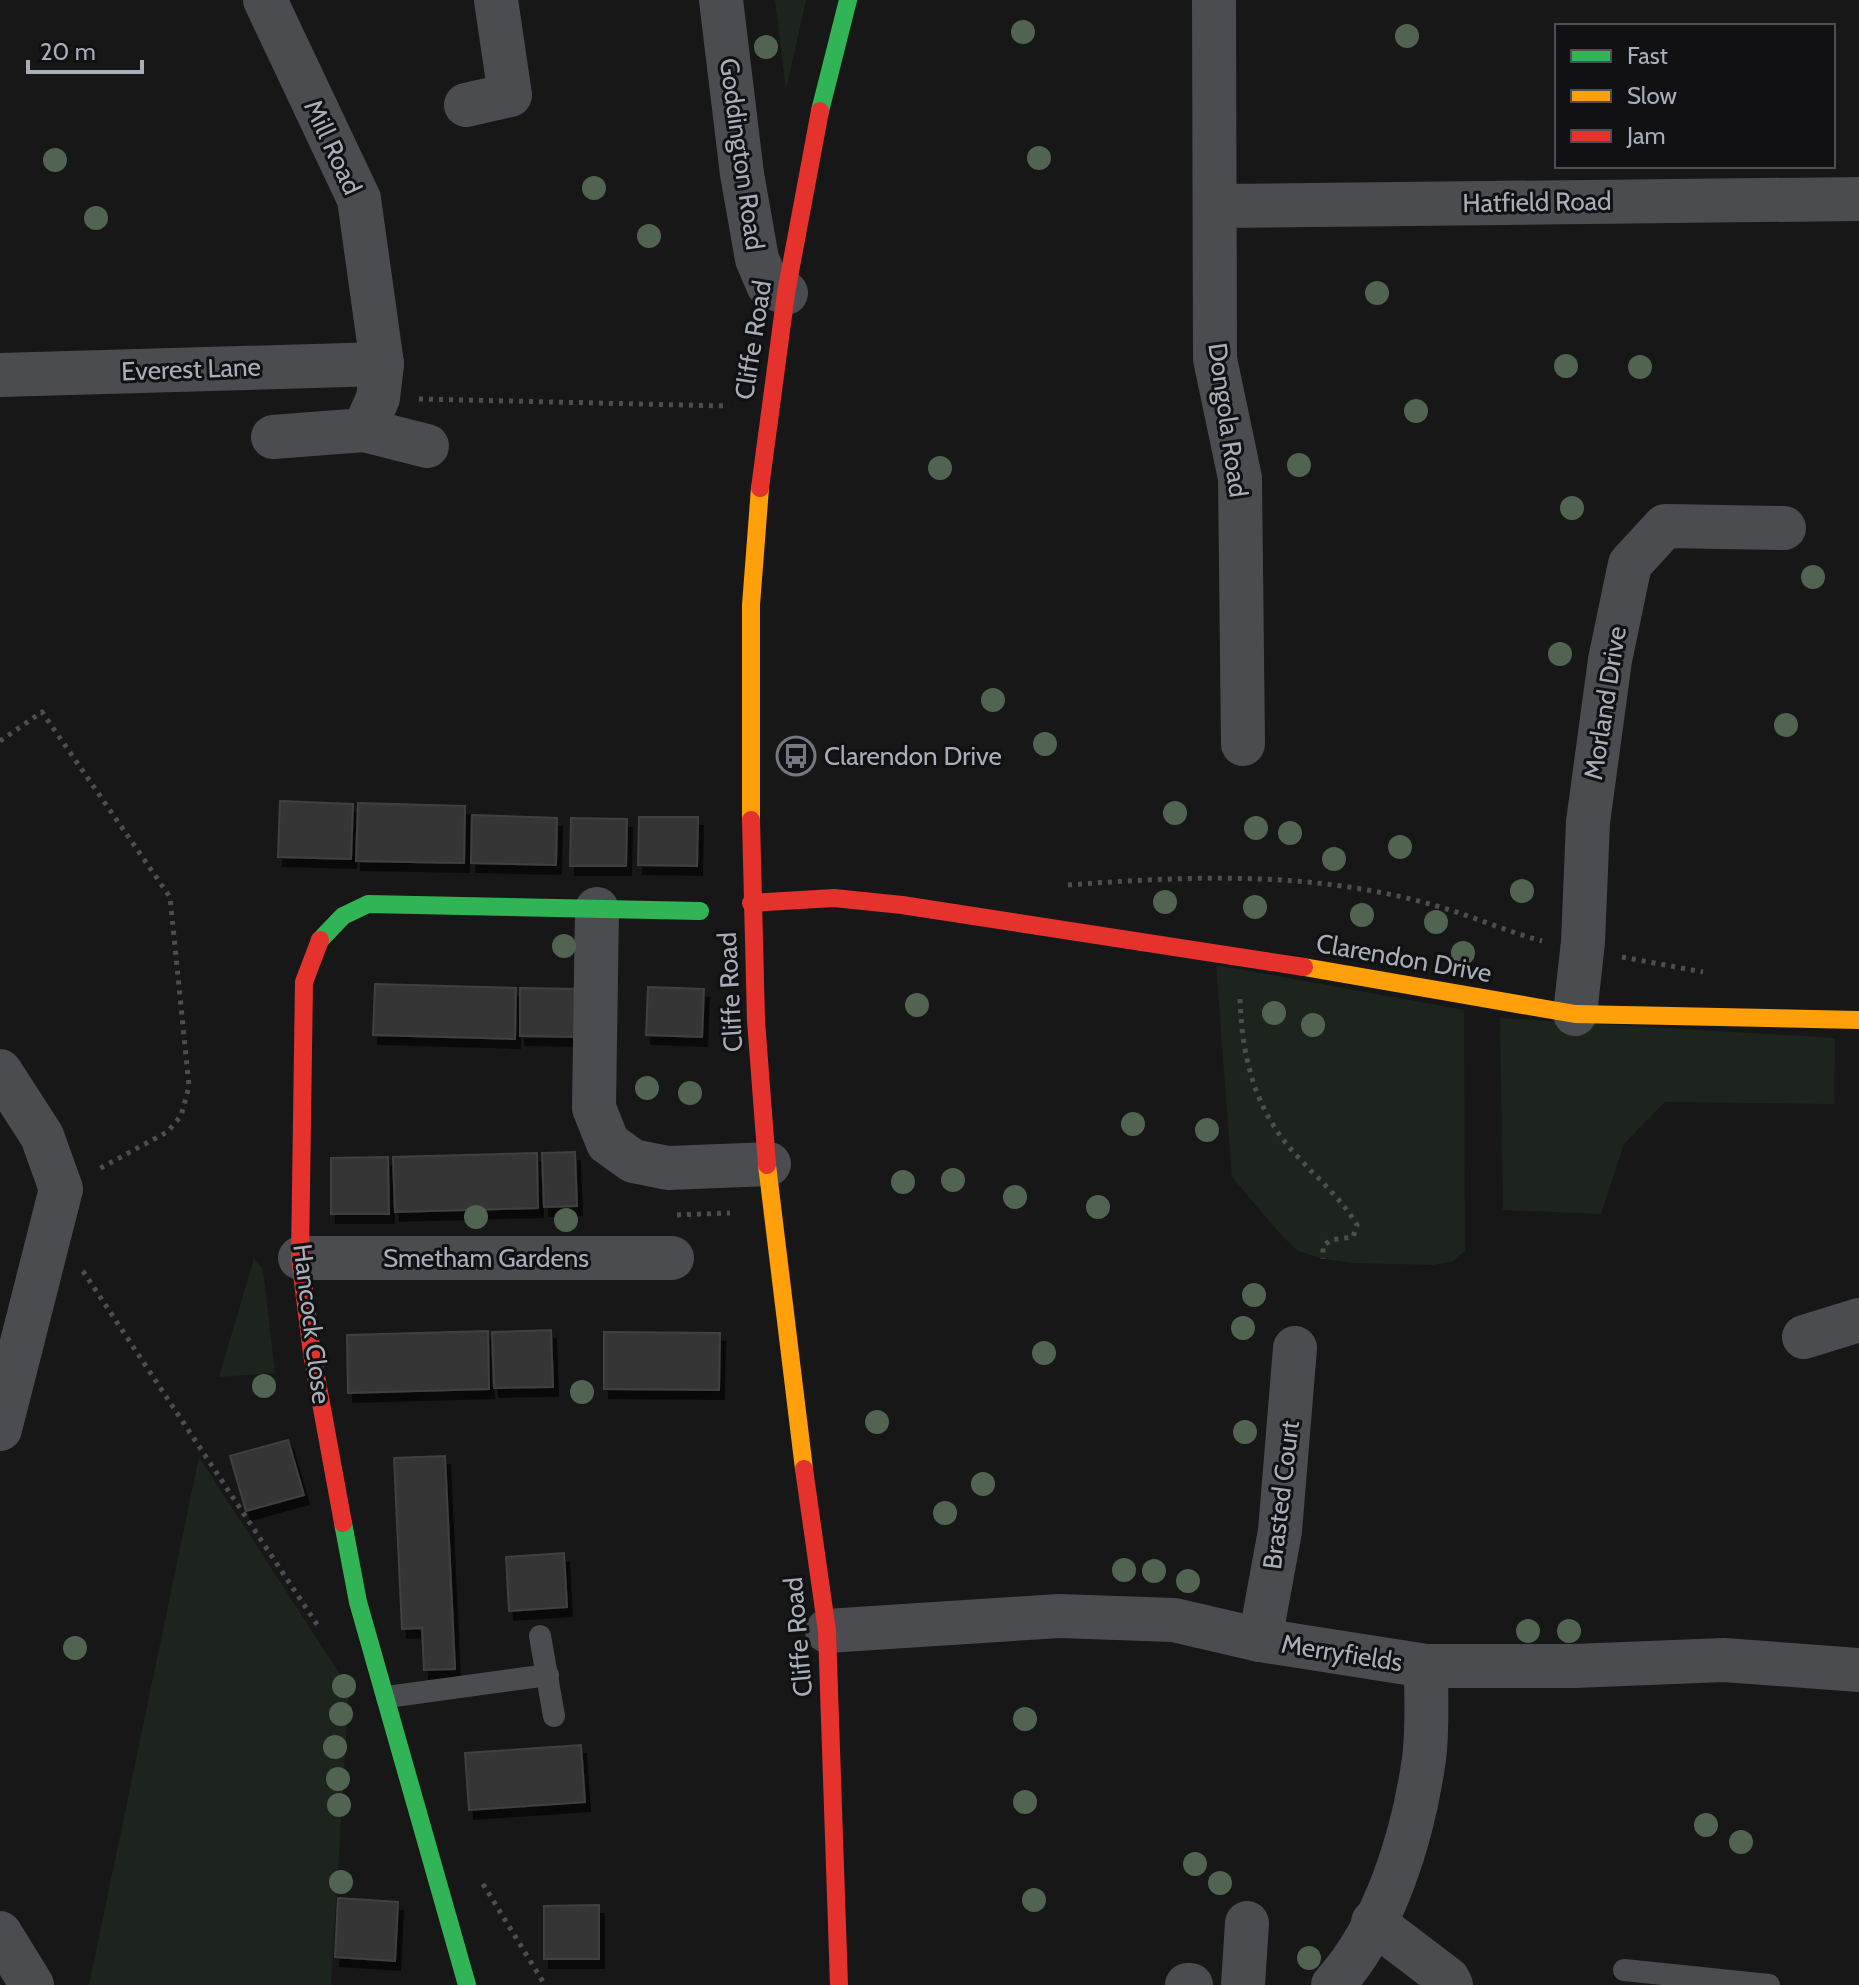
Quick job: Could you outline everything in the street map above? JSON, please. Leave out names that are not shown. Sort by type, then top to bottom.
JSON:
[{"type":"street","name":"Mill Road","points":[[265,0],[359,199],[375,397]]},
{"type":"street","points":[[466,105],[510,95],[496,0]]},
{"type":"street","name":"Goddington Road","points":[[721,0],[742,174],[757,259],[768,285],[786,293]]},
{"type":"street","name":"Cliffe Road","points":[[839,1985],[827,1631],[771,1212],[756,1021],[751,903],[751,605],[769,407],[786,293],[818,118],[848,0]]},
{"type":"street","name":"Dongola Road","points":[[1214,0],[1215,359],[1240,478],[1243,744]]},
{"type":"street","name":"Hatfield Road","points":[[1216,206],[1859,199]]},
{"type":"street","name":"Everest Lane","points":[[0,375],[375,397]]},
{"type":"street","points":[[273,437],[375,397],[427,446]]},
{"type":"street","name":"Morland Drive","points":[[1575,1014],[1582,950],[1588,822],[1597,740],[1630,564],[1665,526],[1784,528]]},
{"type":"street","name":"Clarendon Drive","points":[[751,903],[834,898],[902,905],[1138,939],[1575,1014],[1859,1020]]},
{"type":"street","name":"Hancock Close","points":[[467,1985],[358,1602],[312,1354],[300,1258],[304,982],[314,946],[328,926],[345,912],[368,904],[700,911]]},
{"type":"street","points":[[597,909],[594,1108],[608,1143],[633,1161],[658,1167],[769,1164]]},
{"type":"street","points":[[0,1071],[42,1136],[56,1207],[3,1401]]},
{"type":"street","name":"Smetham Gardens","points":[[300,1258],[672,1258]]},
{"type":"street","points":[[1804,1337],[1859,1320]]},
{"type":"street","name":"Brasted Court","points":[[1260,1640],[1280,1531],[1295,1348]]},
{"type":"street","name":"Merryfields","points":[[827,1631],[1059,1616],[1174,1620],[1260,1640],[1426,1666],[1574,1666],[1724,1660],[1859,1670]]},
{"type":"street","points":[[1333,1985],[1373,1922],[1406,1848],[1424,1757],[1426,1666]]},
{"type":"street","points":[[1373,1922],[1448,1979],[1451,1985]]},
{"type":"street","points":[[1243,1985],[1247,1923]]},
{"type":"street","points":[[0,1933],[32,1985]]},
{"type":"lane","points":[[540,1636],[554,1716]]},
{"type":"lane","points":[[387,1697],[548,1675]]},
{"type":"lane","points":[[1624,1970],[1769,1985]]},
{"type":"path","points":[[375,397],[769,407]]},
{"type":"path","points":[[0,741],[42,712],[170,897],[189,1086],[181,1116],[167,1132],[56,1207],[325,1636]]},
{"type":"path","points":[[1057,886],[1178,876],[1304,882],[1426,903],[1506,931],[1582,950],[1716,974]]},
{"type":"path","points":[[1240,989],[1240,1028],[1256,1098],[1289,1147],[1344,1204],[1357,1225],[1353,1237],[1331,1240],[1323,1246],[1323,1259]]},
{"type":"path","points":[[672,1258],[672,1215],[771,1212]]},
{"type":"shaded area","points":[[775,0],[806,0],[786,90]]},
{"type":"shaded area","points":[[1216,965],[1464,1010],[1465,1251],[1453,1261],[1433,1265],[1353,1263],[1323,1259],[1298,1251],[1282,1236],[1232,1177]]},
{"type":"shaded area","points":[[1500,1018],[1835,1038],[1834,1104],[1665,1102],[1624,1144],[1601,1214],[1503,1210]]},
{"type":"shaded area","points":[[254,1258],[263,1269],[275,1373],[219,1377]]},
{"type":"shaded area","points":[[199,1457],[349,1688],[331,1985],[89,1985]]},
{"type":"building","points":[[280,801],[353,804],[351,859],[278,857]]},
{"type":"building","points":[[358,803],[465,806],[464,863],[356,861]]},
{"type":"building","points":[[472,815],[557,818],[556,865],[471,863]]},
{"type":"building","points":[[639,817],[698,817],[697,866],[638,865]]},
{"type":"building","points":[[571,818],[627,819],[626,866],[570,866]]},
{"type":"building","points":[[375,984],[516,988],[515,1039],[373,1035]]},
{"type":"building","points":[[648,987],[704,989],[702,1037],[646,1035]]},
{"type":"building","points":[[520,988],[580,989],[579,1037],[520,1036]]},
{"type":"building","points":[[575,1152],[577,1206],[544,1207],[542,1153]]},
{"type":"building","points":[[537,1153],[538,1208],[395,1212],[393,1157]]},
{"type":"building","points":[[388,1157],[389,1214],[331,1214],[331,1158]]},
{"type":"building","points":[[551,1330],[553,1387],[494,1388],[492,1332]]},
{"type":"building","points":[[488,1331],[489,1389],[348,1393],[347,1335]]},
{"type":"building","points":[[604,1332],[720,1333],[719,1390],[604,1389]]},
{"type":"building","points":[[288,1440],[304,1495],[246,1511],[230,1456]]},
{"type":"building","points":[[445,1456],[455,1669],[424,1670],[422,1628],[402,1629],[394,1458]]},
{"type":"building","points":[[564,1553],[567,1607],[509,1611],[506,1557]]},
{"type":"building","points":[[581,1745],[585,1802],[469,1810],[465,1753]]},
{"type":"building","points":[[338,1898],[398,1902],[395,1961],[335,1957]]},
{"type":"building","points":[[599,1905],[599,1959],[544,1959],[544,1906]]},
{"type":"traffic: fast","points":[[820,111],[848,0]]},
{"type":"traffic: fast","points":[[320,940],[343,916],[368,904],[700,911]]},
{"type":"traffic: fast","points":[[343,1523],[358,1602],[467,1985]]},
{"type":"traffic: slow","points":[[751,820],[751,605],[760,488]]},
{"type":"traffic: slow","points":[[1304,967],[1575,1014],[1859,1020]]},
{"type":"traffic: slow","points":[[767,1165],[804,1469]]},
{"type":"traffic: jam","points":[[760,488],[786,293],[820,111]]},
{"type":"traffic: jam","points":[[751,820],[756,1021],[767,1165]]},
{"type":"traffic: jam","points":[[751,903],[834,898],[902,905],[1304,967]]},
{"type":"traffic: jam","points":[[320,940],[304,982],[300,1258],[312,1354],[343,1523]]},
{"type":"traffic: jam","points":[[804,1469],[827,1631],[839,1985]]},
{"type":"place","name":"Clarendon Drive","points":[[796,756]]}]
